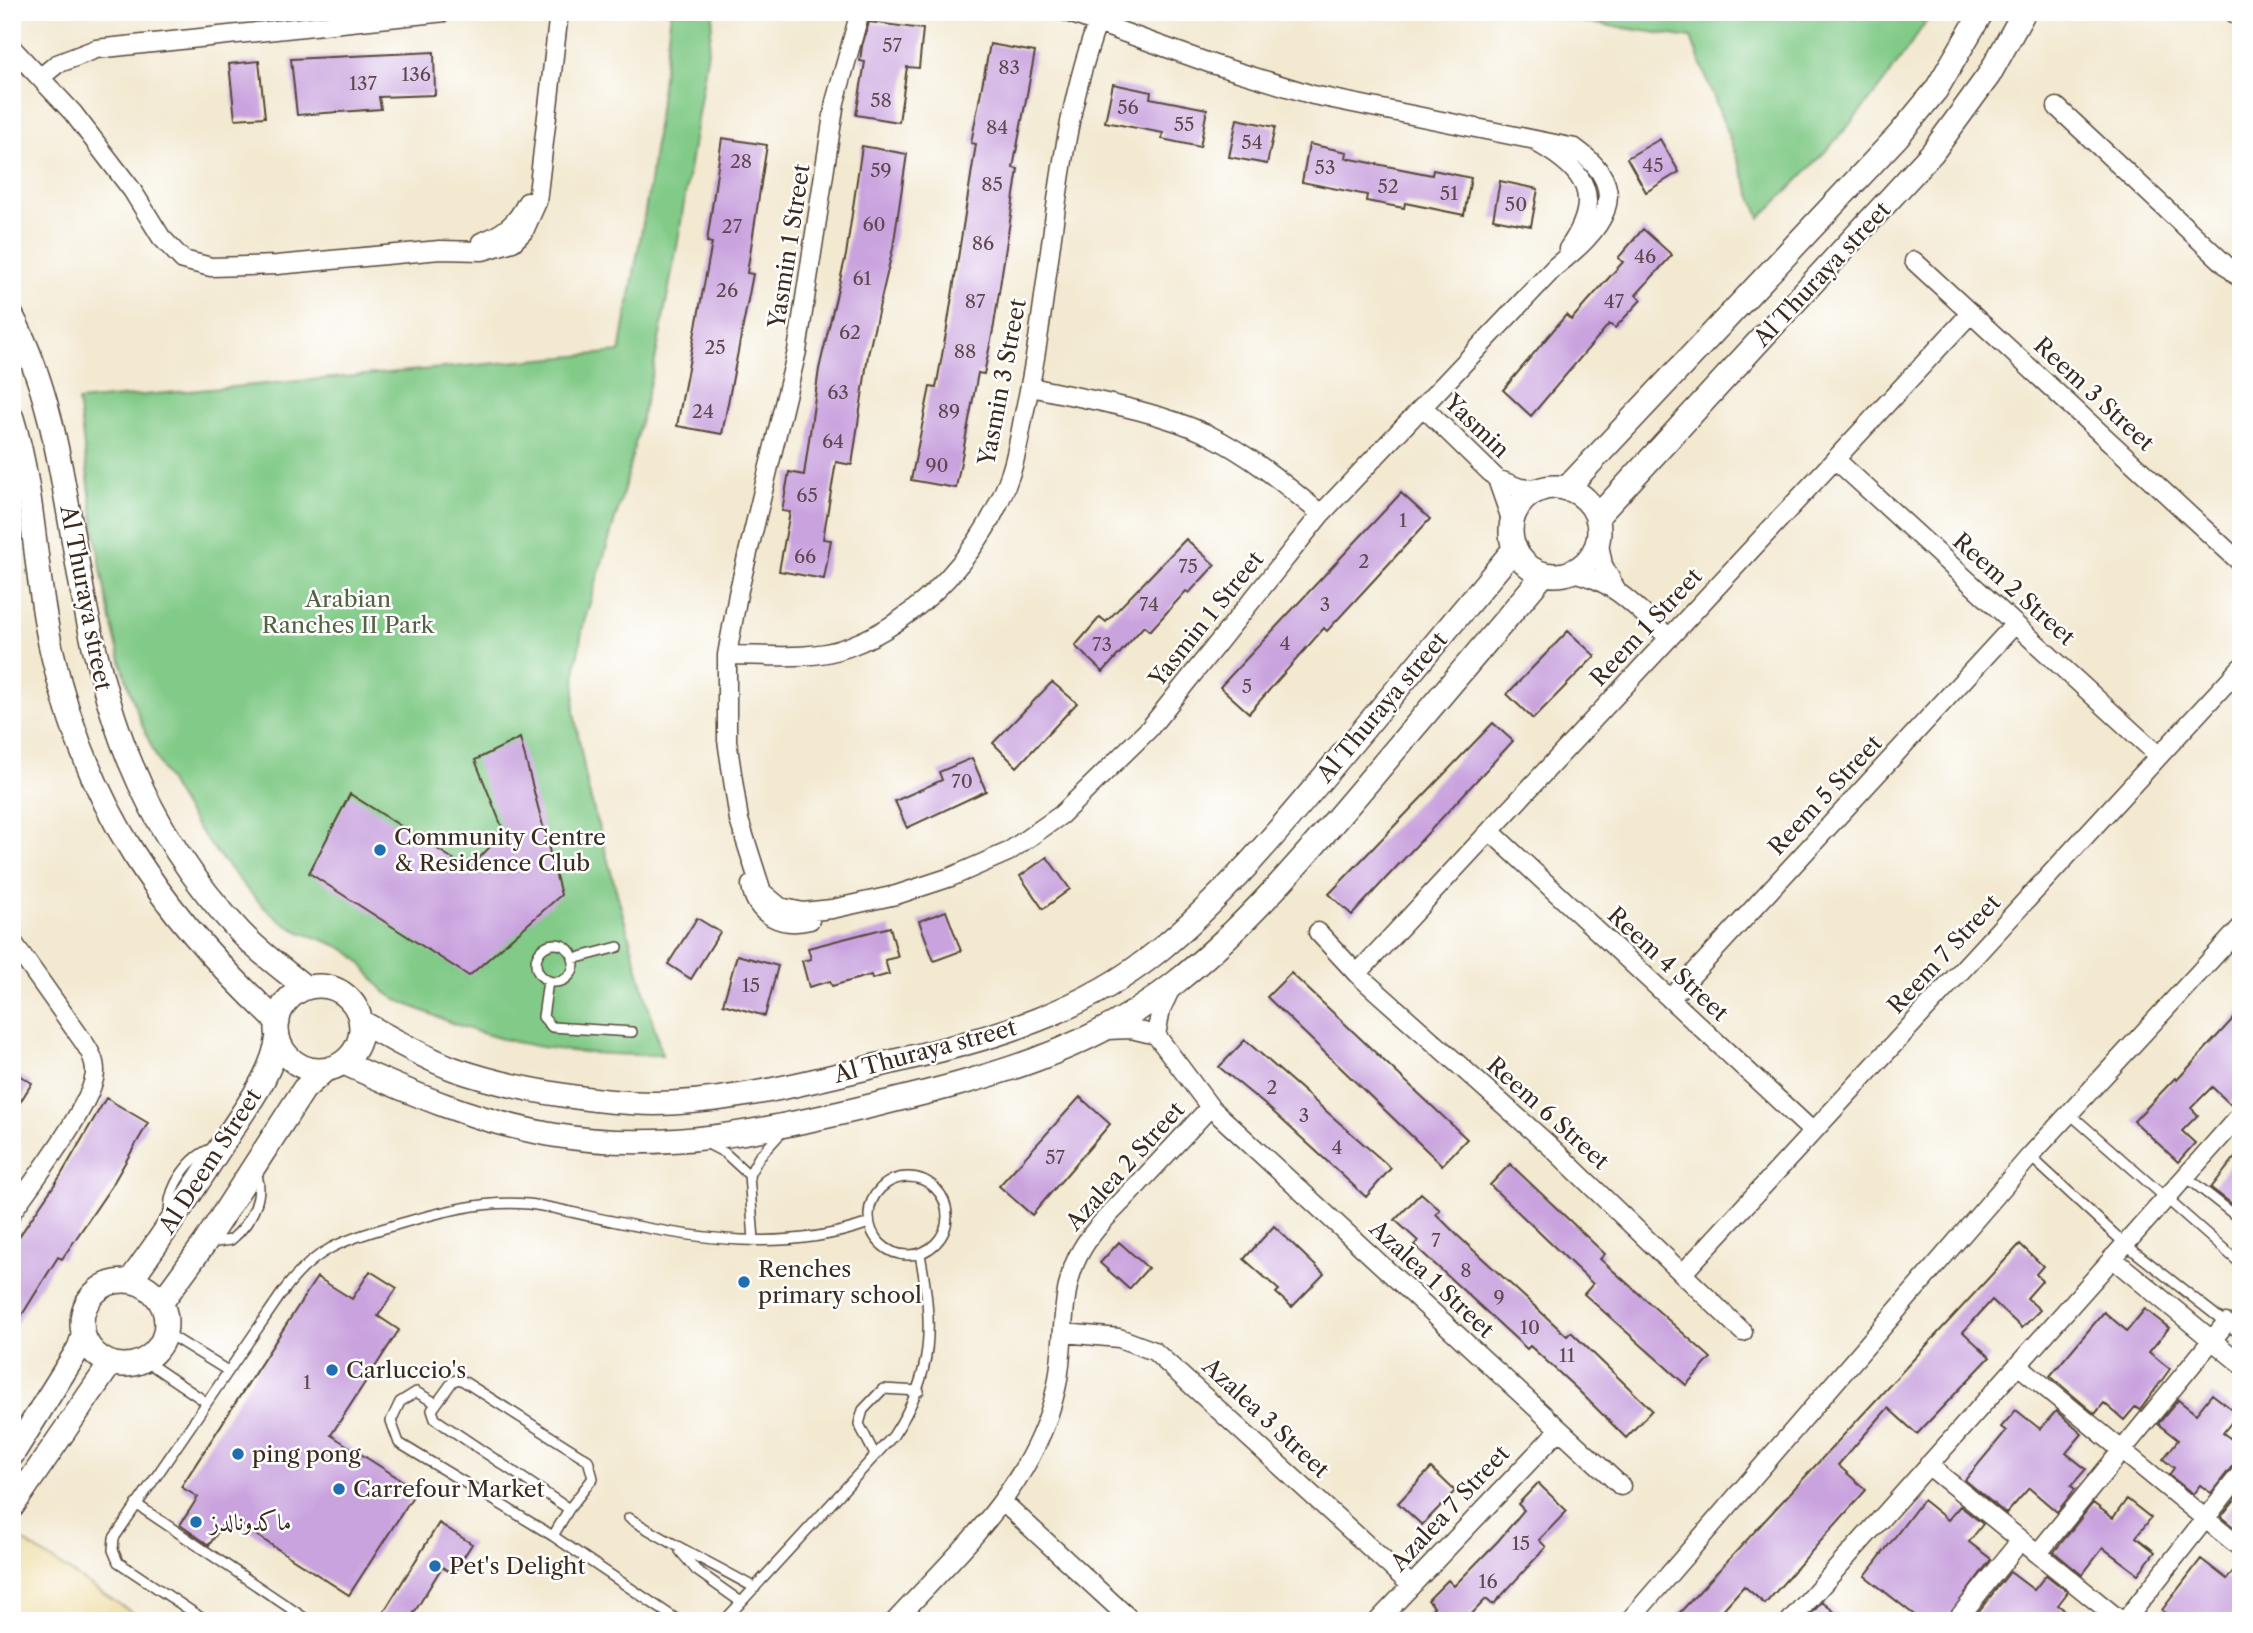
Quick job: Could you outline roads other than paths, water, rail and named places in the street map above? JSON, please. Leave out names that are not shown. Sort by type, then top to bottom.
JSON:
[{"type":"street","points":[[41,77],[57,64],[96,49],[444,12]]},
{"type":"street","points":[[12,48],[73,113],[132,190],[156,247],[181,270],[195,276],[214,277],[277,265],[440,250],[483,251],[513,242],[524,231],[537,202],[539,163],[559,12]]},
{"type":"street","name":"Yasmin 1 Street","points":[[860,12],[835,102],[797,351],[738,594],[727,656],[727,740],[737,807],[750,859],[752,893],[759,907],[769,916],[796,923],[832,909],[896,895],[951,877],[1008,852],[1061,815],[1149,729],[1321,514],[1556,267],[1581,230],[1588,210],[1586,189],[1577,170],[1561,157],[1525,136],[1313,95],[1067,12]]},
{"type":"street","name":"Al Thuraya street","points":[[1566,489],[1898,136],[1936,90],[1982,12]]},
{"type":"street","name":"Al Thuraya street","points":[[1598,528],[1932,153],[1989,75],[2024,12]]},
{"type":"street","points":[[2234,12],[2241,19]]},
{"type":"street","name":"Yasmin 3 Street","points":[[727,656],[804,655],[846,648],[882,632],[942,584],[966,555],[992,516],[1010,475],[1031,387],[1062,178],[1078,93],[1097,24]]},
{"type":"street","points":[[2057,107],[2241,279]]},
{"type":"street","name":"Reem 3 Street","points":[[1914,261],[2241,563]]},
{"type":"street","name":"Reem 1 Street","points":[[1357,974],[1970,313]]},
{"type":"street","name":"Al Thuraya street","points":[[12,316],[42,385],[54,430],[94,658],[112,719],[137,779],[164,830],[217,906],[250,941],[306,988]]},
{"type":"street","points":[[1031,387],[1172,420],[1207,435],[1261,466],[1321,514]]},
{"type":"street","name":"Yasmin","points":[[1423,407],[1497,479],[1520,488],[1542,489]]},
{"type":"street","name":"Al Thuraya street","points":[[12,418],[27,484],[51,647],[81,749],[108,811],[136,861],[167,906],[278,1029]]},
{"type":"street","name":"Reem 2 Street","points":[[1835,459],[2159,756]]},
{"type":"street","name":"Yasmin","points":[[1497,479],[1512,522]]},
{"type":"street","points":[[1616,589],[1604,565],[1598,528],[1580,495],[1566,489],[1542,489],[1523,502],[1512,522],[1515,548],[1522,560],[1544,574],[1570,572],[1593,577],[1616,589],[1669,638]]},
{"type":"street","points":[[1570,572],[1584,565],[1594,553],[1598,528]]},
{"type":"street","name":"Al Thuraya street","points":[[361,1022],[452,1068],[505,1084],[562,1095],[671,1103],[740,1096],[808,1082],[1001,1035],[1055,1014],[1125,975],[1197,918],[1284,824],[1515,548]]},
{"type":"street","name":"Al Thuraya street","points":[[335,1066],[432,1103],[493,1122],[591,1139],[694,1139],[791,1125],[951,1087],[1016,1067],[1106,1030],[1172,986],[1228,939],[1311,849],[1544,574]]},
{"type":"street","name":"Reem 5 Street","points":[[1670,999],[2015,624]]},
{"type":"street","name":"Reem 7 Street","points":[[1683,1273],[2241,667]]},
{"type":"street","name":"Reem 4 Street","points":[[1490,831],[1813,1132]]},
{"type":"street","points":[[1629,1621],[2030,1156],[2241,927]]},
{"type":"street","name":"Reem 6 Street","points":[[1318,932],[1357,974],[1551,1147],[1743,1332]]},
{"type":"street","points":[[12,941],[92,1055],[95,1071],[92,1088],[85,1102],[12,1212]]},
{"type":"street","points":[[1106,1030],[1131,1029],[1156,1035],[1161,1009],[1172,986]]},
{"type":"street","points":[[306,988],[328,988],[347,997],[361,1022],[361,1037],[354,1052],[335,1066],[300,1066],[282,1048],[278,1029],[287,1001],[306,988]]},
{"type":"street","name":"Al Deem Street","points":[[130,1281],[271,1066],[278,1029]]},
{"type":"street","name":"Azalea 1 Street","points":[[1156,1035],[1210,1107],[1621,1486]]},
{"type":"street","name":"Al Deem Street","points":[[161,1303],[211,1243],[304,1089],[335,1066]]},
{"type":"street","name":"Azalea 2 Street","points":[[895,1621],[1004,1503],[1022,1476],[1048,1419],[1056,1389],[1065,1333],[1070,1274],[1082,1249],[1099,1226],[1210,1107]]},
{"type":"street","points":[[1790,1621],[2241,1114]]},
{"type":"street","points":[[217,1146],[256,1171]]},
{"type":"street","points":[[170,1218],[211,1243]]},
{"type":"street","points":[[2112,1258],[2241,1364]]},
{"type":"street","points":[[12,1455],[79,1348],[83,1336],[84,1309],[91,1297],[109,1284],[130,1281],[153,1292],[161,1303],[166,1332],[154,1353],[144,1360],[130,1364],[111,1363],[92,1350],[83,1336]]},
{"type":"street","points":[[2038,1553],[2226,1323]]},
{"type":"street","name":"Azalea 3 Street","points":[[1065,1333],[1119,1338],[1154,1351],[1411,1585]]},
{"type":"street","points":[[12,1507],[111,1363]]},
{"type":"street","points":[[2018,1365],[2241,1548]]},
{"type":"street","name":"Azalea 7 Street","points":[[1378,1621],[1559,1430]]},
{"type":"street","points":[[1928,1465],[2117,1619],[2205,1520],[2241,1473]]},
{"type":"street","points":[[1004,1503],[1132,1621]]},
{"type":"street","points":[[1956,1621],[2021,1540]]},
{"type":"lane","points":[[545,947],[565,947],[573,958],[572,972],[568,978],[555,983],[548,981],[542,978],[536,958],[545,947]]},
{"type":"lane","points":[[573,958],[618,947]]},
{"type":"lane","points":[[548,981],[543,1017],[552,1027],[632,1032]]},
{"type":"lane","points":[[2069,1113],[2164,1200],[2241,1264]]},
{"type":"lane","points":[[754,1240],[749,1175],[769,1145],[791,1125]]},
{"type":"lane","points":[[694,1139],[725,1153],[749,1175]]},
{"type":"lane","points":[[2030,1156],[2125,1244],[2241,1335]]},
{"type":"lane","points":[[2185,1176],[2241,1220]]},
{"type":"lane","points":[[905,1177],[928,1183],[944,1201],[948,1217],[944,1233],[934,1245],[920,1254],[904,1255],[887,1250],[875,1238],[869,1223],[870,1206],[877,1192],[890,1181],[905,1177]]},
{"type":"lane","points":[[206,1621],[118,1562],[113,1550],[114,1538],[297,1272],[317,1254],[340,1242],[443,1212],[492,1203],[529,1204],[676,1234],[754,1240],[816,1237],[869,1223]]},
{"type":"lane","points":[[724,1621],[876,1455],[908,1414],[919,1391],[928,1359],[930,1326],[920,1254]]},
{"type":"lane","points":[[166,1332],[228,1371]]},
{"type":"lane","points":[[144,1360],[206,1402]]},
{"type":"lane","points":[[553,1536],[569,1509],[589,1488],[593,1478],[589,1460],[460,1379],[453,1381],[432,1410],[435,1419],[569,1509]]},
{"type":"lane","points":[[876,1455],[859,1424],[863,1410],[883,1389],[919,1391]]},
{"type":"lane","points":[[436,1404],[416,1392],[400,1402],[391,1421],[399,1443],[553,1536],[679,1621]]},
{"type":"lane","points":[[136,1504],[309,1621]]},
{"type":"lane","points":[[629,1518],[679,1549],[708,1561],[755,1588]]},
{"type":"lane","points":[[679,1549],[696,1570],[741,1602]]},
{"type":"place","name":"Community Centre & Residence Club","points":[[380,850]]},
{"type":"place","name":"Renches primary school","points":[[744,1282]]},
{"type":"place","name":"Carluccio's","points":[[332,1370]]},
{"type":"place","name":"ping pong","points":[[238,1454]]},
{"type":"place","name":"Carrefour Market","points":[[339,1489]]},
{"type":"place","name":"ماكدونالدز","points":[[196,1522]]},
{"type":"place","name":"Pet's Delight","points":[[435,1566]]},
{"type":"park label","name":"Arabian Ranches II Park","points":[[348,612]]}]
